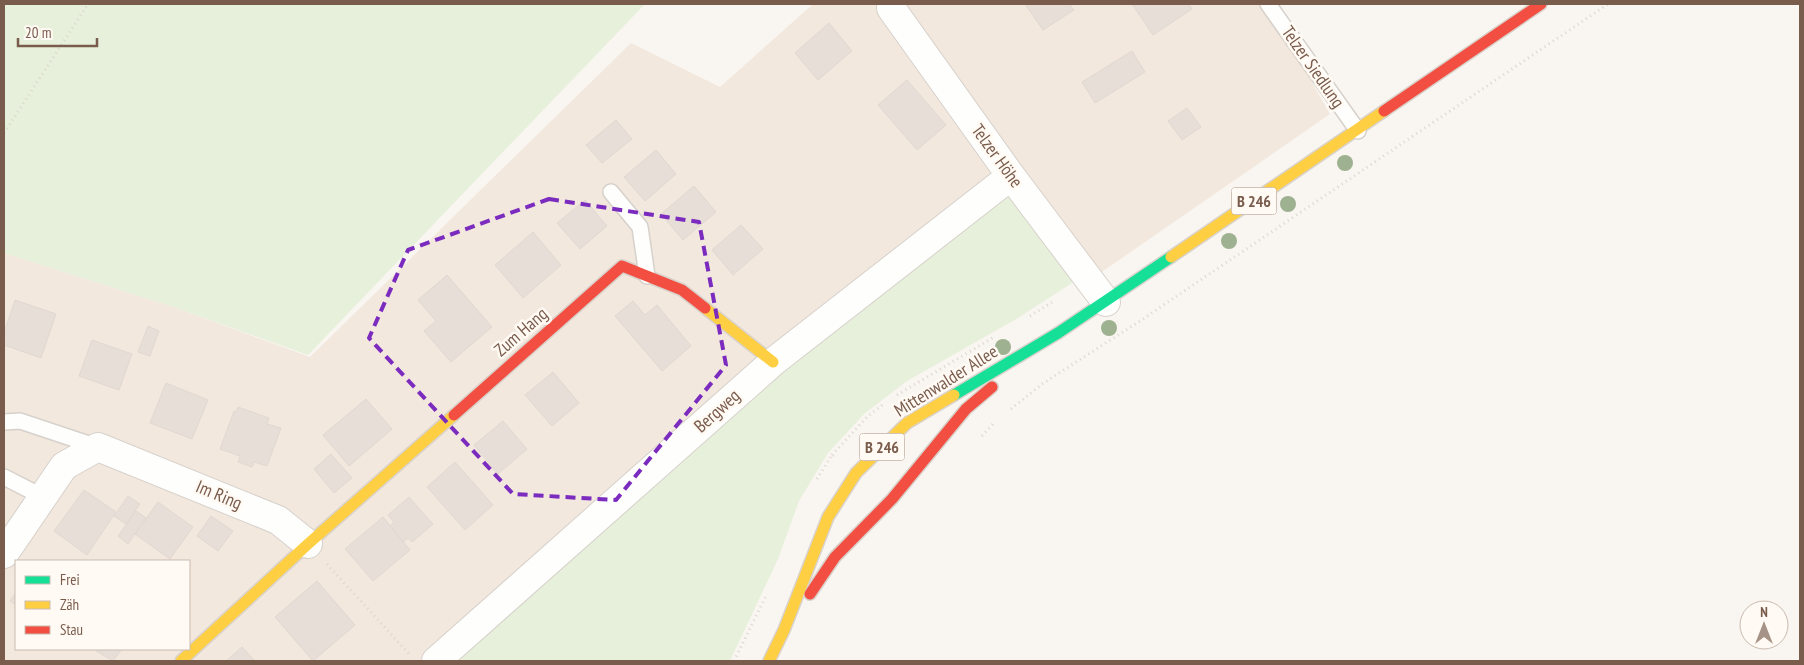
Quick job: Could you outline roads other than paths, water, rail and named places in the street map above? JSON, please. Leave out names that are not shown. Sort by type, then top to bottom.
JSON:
[{"type":"main road","name":"B 246","points":[[1358,131],[1542,4]]},
{"type":"main road","name":"Mittenwalder Allee","points":[[769,661],[784,630],[828,518],[856,473],[907,423],[1058,333],[1106,302],[1358,131]]},
{"type":"main road","name":"Zum Hang","points":[[308,544],[622,266],[682,290],[773,362]]},
{"type":"main road","name":"Mittenwalder Allee","points":[[784,630],[835,557],[892,499],[966,409],[1058,333]]},
{"type":"main road","points":[[181,661],[308,544]]},
{"type":"street","name":"Telzer Höhe","points":[[891,8],[1011,176],[1106,302]]},
{"type":"street","name":"Bergweg","points":[[436,661],[773,362],[1011,176]]},
{"type":"street","name":"Im Ring","points":[[98,447],[278,520],[308,544]]},
{"type":"street","points":[[4,554],[64,466],[98,447]]},
{"type":"lane","name":"Telzer Siedlung","points":[[1268,4],[1358,131]]},
{"type":"lane","points":[[611,192],[640,227],[647,276]]},
{"type":"lane","points":[[4,422],[20,421],[98,447]]},
{"type":"lane","points":[[4,477],[43,497]]}]
